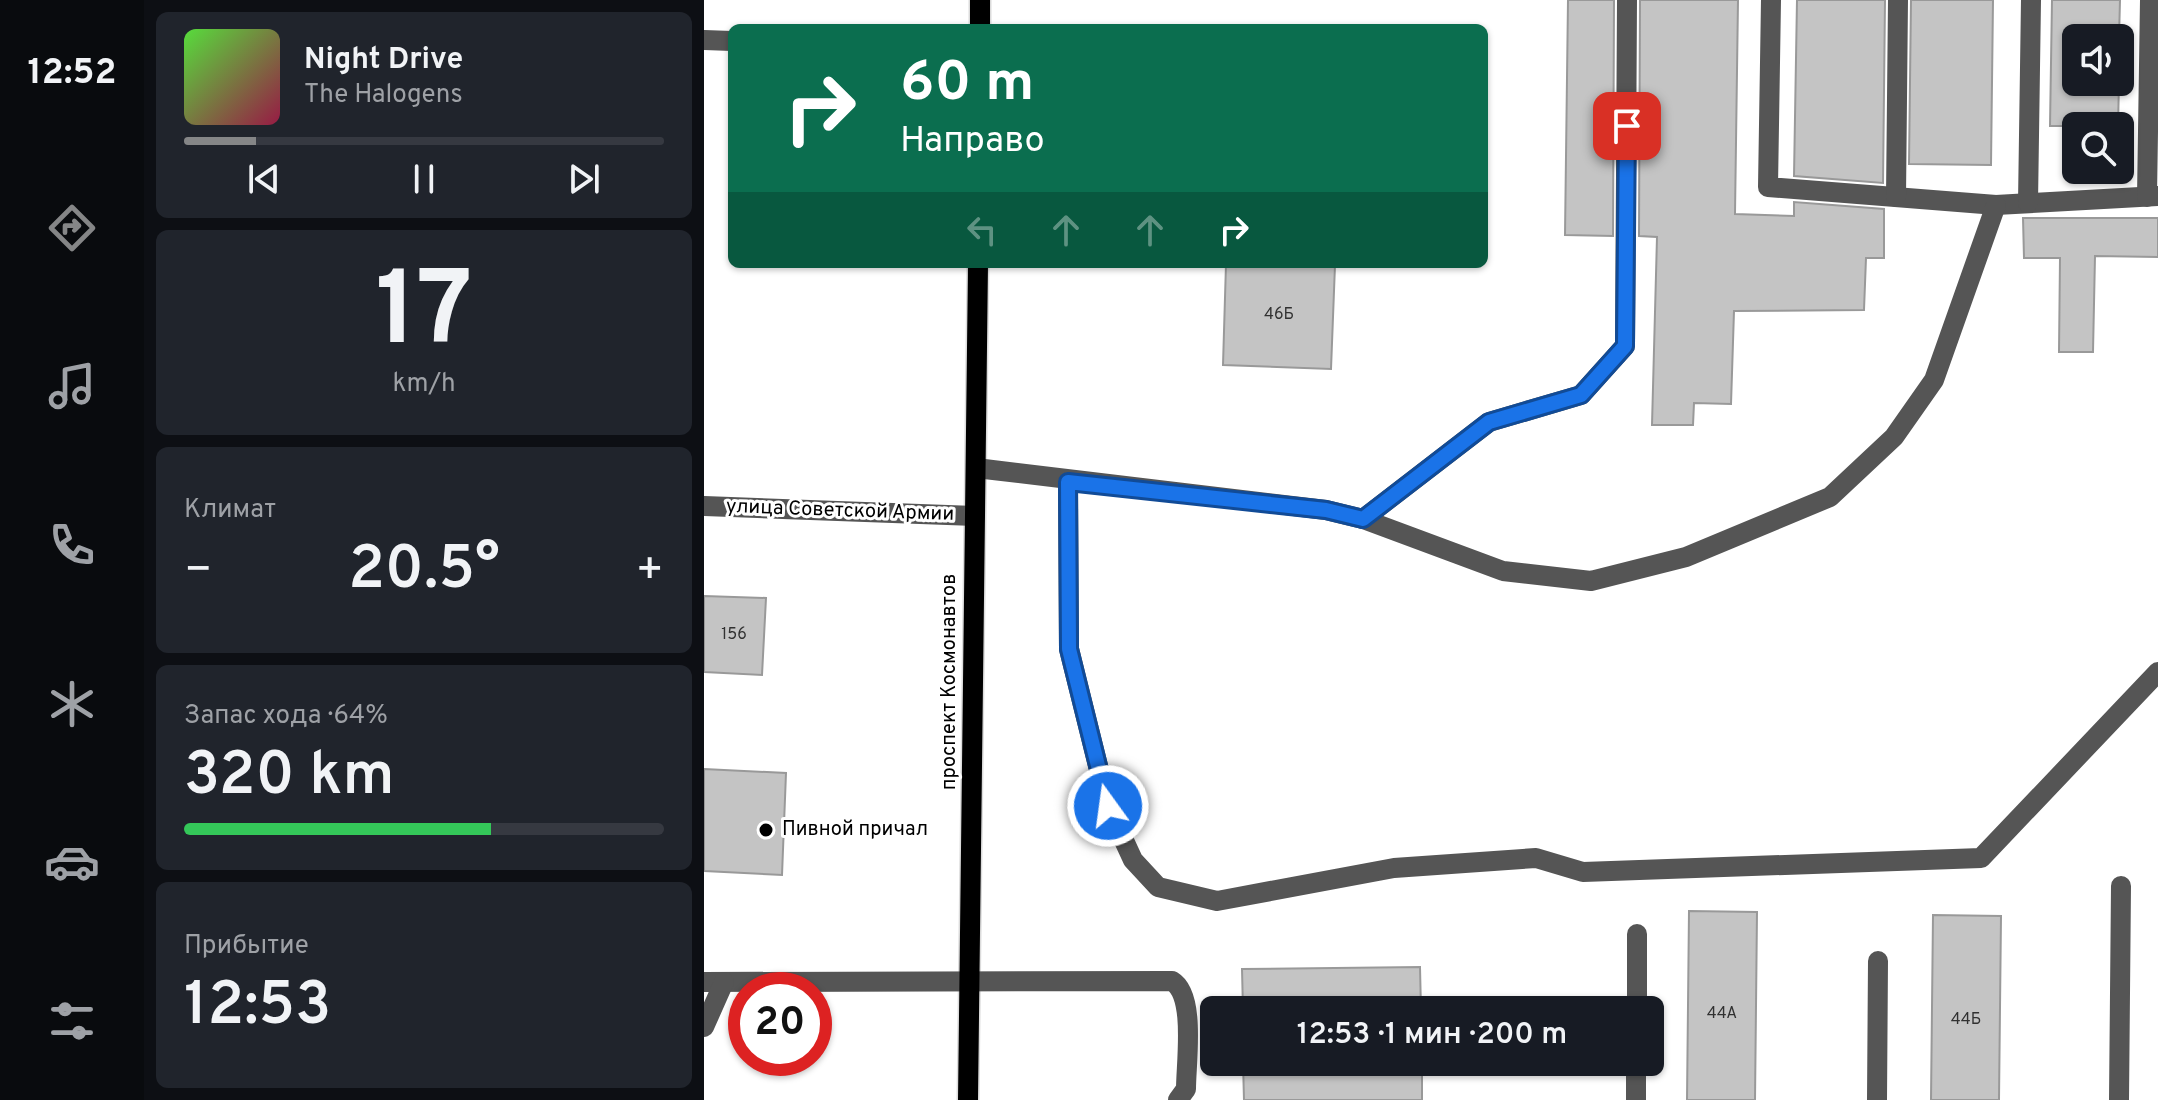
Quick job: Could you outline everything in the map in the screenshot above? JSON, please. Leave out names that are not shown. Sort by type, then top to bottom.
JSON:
[{"type":"main road","points":[[980,0],[980,24]]},
{"type":"main road","name":"проспект Космонавтов","points":[[968,1100],[978,268]]},
{"type":"street","points":[[1363,519],[1489,422],[1581,395],[1625,346],[1627,0]]},
{"type":"street","points":[[1771,0],[1768,187],[1996,205],[2153,196],[2150,0]]},
{"type":"street","points":[[1896,197],[1898,0]]},
{"type":"street","points":[[2028,203],[2031,0]]},
{"type":"street","points":[[704,40],[728,41]]},
{"type":"street","points":[[976,468],[1068,482],[1326,510],[1363,519],[1503,571],[1591,581],[1686,557],[1830,497],[1894,437],[1934,380],[1996,205]]},
{"type":"street","points":[[1068,482],[1069,649],[1108,806],[1133,860],[1158,887],[1217,901],[1394,868],[1536,858],[1583,872],[1981,858],[2158,672]]},
{"type":"street","name":"улица Советской Армии","points":[[704,506],[975,516]]},
{"type":"street","points":[[2119,1100],[2121,886]]},
{"type":"street","points":[[1637,934],[1637,996]]},
{"type":"street","points":[[1877,1100],[1878,961]]},
{"type":"street","points":[[704,1027],[714,982],[1172,981],[1179,985],[1187,1001],[1186,1089],[1178,1100]]},
{"type":"street","points":[[1636,1076],[1636,1100]]},
{"type":"building","points":[[1568,0],[1614,0],[1613,236],[1565,235]]},
{"type":"building","points":[[1640,0],[1738,0],[1735,214],[1794,216],[1794,202],[1884,209],[1884,258],[1866,258],[1864,310],[1734,311],[1731,404],[1694,403],[1693,425],[1652,425],[1657,237],[1639,236]]},
{"type":"building","points":[[1797,0],[1885,0],[1883,183],[1794,176]]},
{"type":"building","points":[[1911,0],[1993,0],[1991,165],[1909,164]]},
{"type":"building","points":[[2052,0],[2120,0],[2119,24],[2062,24],[2062,96],[2119,96],[2118,112],[2062,112],[2062,126],[2050,126]]},
{"type":"building","points":[[2023,218],[2158,218],[2158,257],[2095,256],[2093,352],[2059,352],[2060,258],[2024,258]]},
{"type":"building","points":[[1226,268],[1335,268],[1331,369],[1223,365]]},
{"type":"building","points":[[704,596],[766,598],[762,675],[704,672]]},
{"type":"building","points":[[704,769],[786,773],[782,875],[704,871]]},
{"type":"building","points":[[1689,911],[1757,912],[1755,1100],[1687,1100]]},
{"type":"building","points":[[1933,915],[2001,916],[1999,1100],[1931,1100]]},
{"type":"building","points":[[1420,967],[1421,996],[1243,996],[1242,969]]},
{"type":"building","points":[[1243,1076],[1422,1076],[1422,1100],[1244,1100]]},
{"type":"place","name":"Пивной причал","points":[[766,830]]},
{"type":"route","points":[[1108,806],[1069,649],[1068,482],[1326,510],[1363,519],[1489,422],[1581,395],[1625,346],[1627,126]]}]
